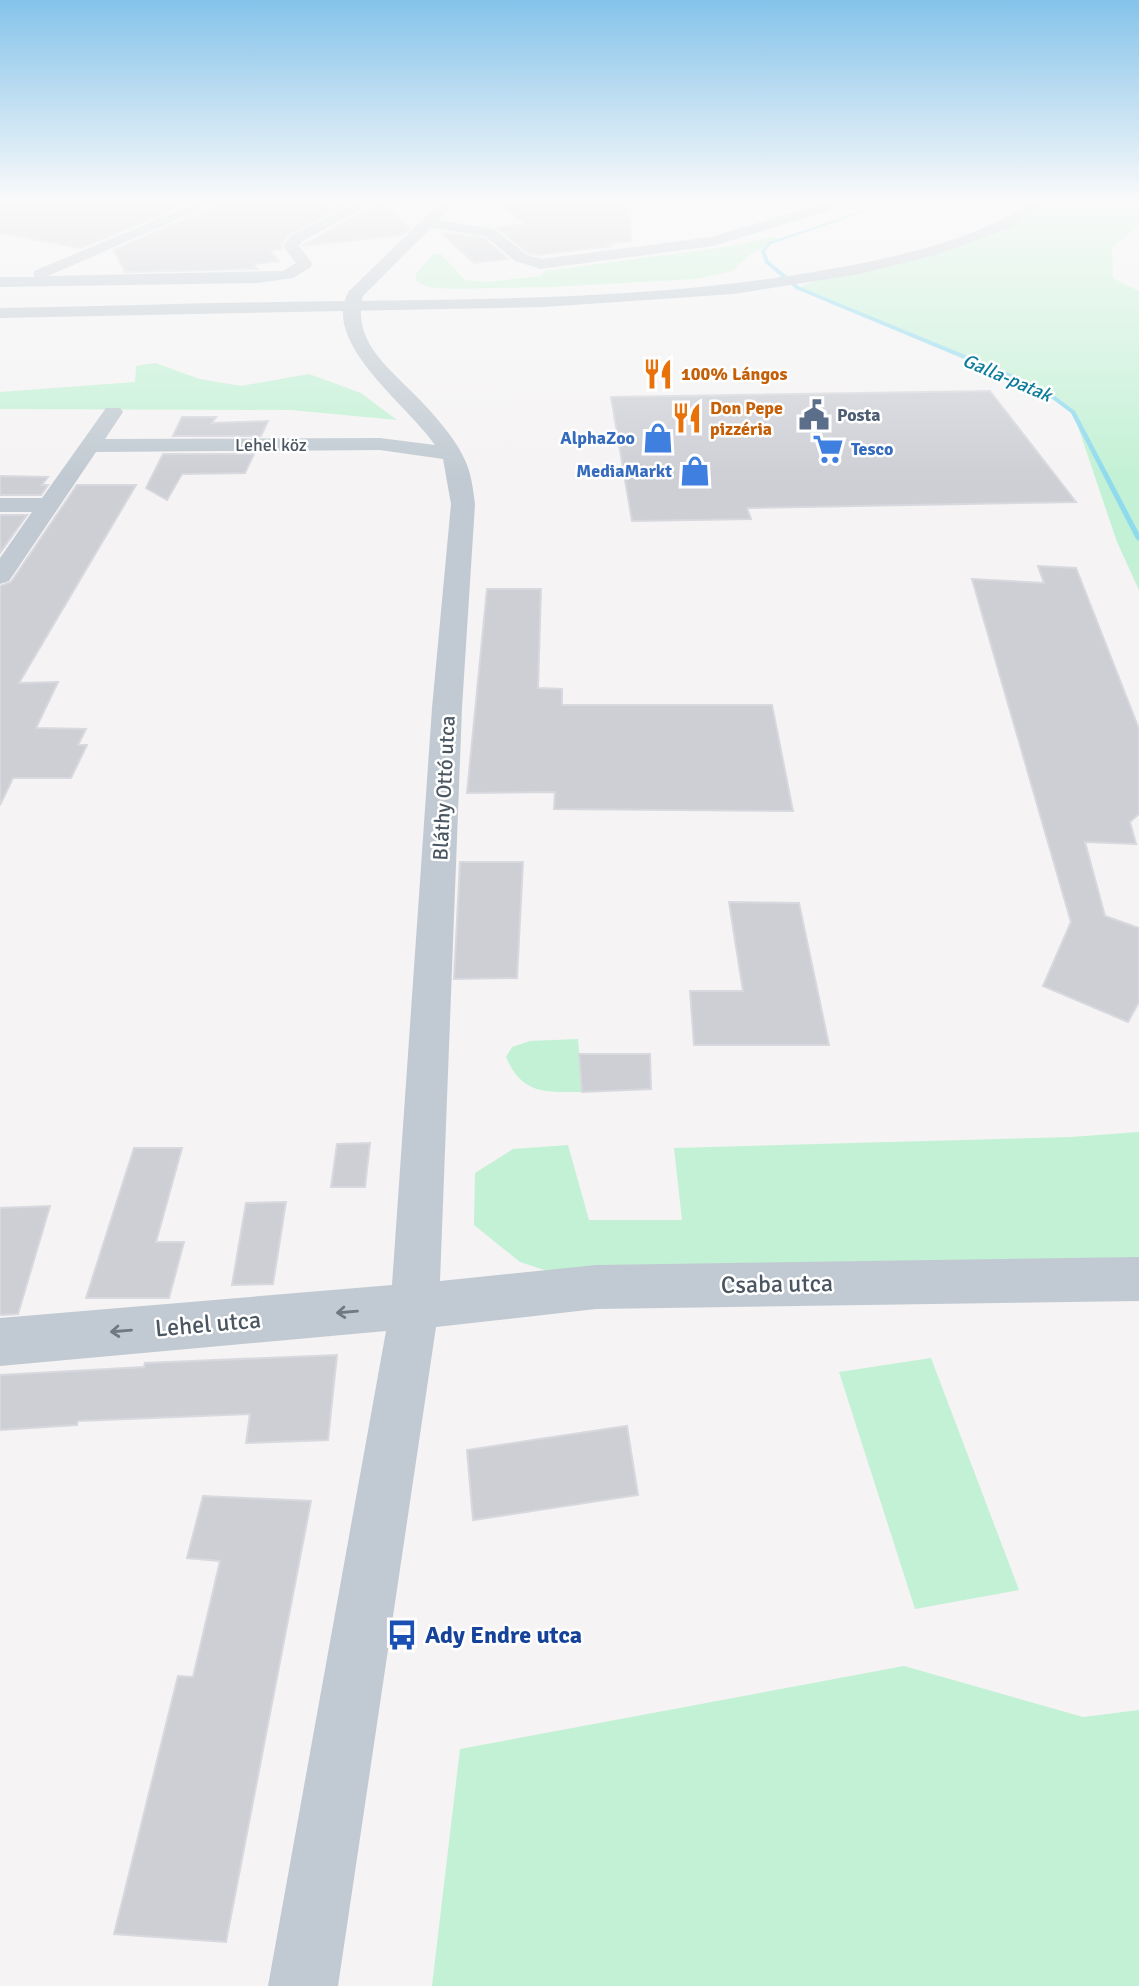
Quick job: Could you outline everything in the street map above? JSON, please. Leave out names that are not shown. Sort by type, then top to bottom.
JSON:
[{"type":"street","points":[[0,313],[353,301],[362,292]]},
{"type":"street","points":[[0,303],[647,298],[689,292]]},
{"type":"street","name":"Bláthy Ottó utca","points":[[353,301],[354,331],[364,350],[422,415],[451,454],[461,479],[463,504],[447,708],[415,1306]]},
{"type":"street","points":[[0,576],[46,505],[113,412]]},
{"type":"street","name":"Lehel köz","points":[[90,446],[380,444],[451,454]]},
{"type":"street","points":[[0,505],[46,505]]},
{"type":"street","name":"Csaba utca","points":[[415,1306],[596,1287],[1139,1279]]},
{"type":"street","points":[[303,1986],[415,1306]]},
{"type":"street","name":"Lehel utca","points":[[0,1342],[415,1306]]},
{"type":"green space","points":[[807,292],[1139,292],[1139,590],[1117,542],[1073,412],[1045,391]]},
{"type":"green space","points":[[155,363],[200,379],[241,386],[309,374],[361,393],[397,420],[291,410],[0,409],[0,392],[135,382],[136,366]]},
{"type":"green space","points":[[578,1039],[582,1092],[546,1091],[528,1085],[512,1069],[506,1057],[512,1047],[530,1041]]},
{"type":"green space","points":[[1139,1132],[1139,1279],[596,1287],[520,1262],[474,1225],[475,1173],[513,1149],[568,1145],[589,1220],[682,1220],[674,1148],[1071,1137]]},
{"type":"green space","points":[[931,1358],[1019,1590],[915,1609],[839,1372]]},
{"type":"green space","points":[[904,1666],[1083,1717],[1139,1710],[1139,1986],[432,1986],[460,1749]]},
{"type":"building","name":"Tesco","points":[[990,391],[1076,502],[747,508],[751,519],[632,521],[611,397]]},
{"type":"building","points":[[182,417],[216,417],[212,423],[268,421],[261,436],[173,436]]},
{"type":"building","points":[[163,454],[254,454],[245,473],[182,474],[167,500],[146,488]]},
{"type":"building","points":[[0,476],[48,477],[42,485],[48,485],[41,495],[0,495]]},
{"type":"building","points":[[77,485],[136,485],[19,683],[58,682],[36,728],[86,729],[78,745],[87,745],[71,778],[13,778],[0,805],[0,586],[11,582]]},
{"type":"building","points":[[0,515],[27,515],[0,553]]},
{"type":"building","points":[[1038,566],[1076,568],[1139,729],[1139,814],[1130,822],[1136,844],[1085,842],[1105,916],[1139,928],[1139,1002],[1128,1022],[1043,986],[1071,922],[972,579],[1044,583]]},
{"type":"building","points":[[487,589],[541,589],[538,688],[562,689],[562,705],[772,705],[793,811],[554,809],[555,792],[467,793]]},
{"type":"building","points":[[460,862],[523,862],[517,978],[454,979]]},
{"type":"building","points":[[729,902],[799,903],[829,1045],[694,1045],[690,991],[743,991]]},
{"type":"building","points":[[579,1054],[650,1054],[651,1089],[582,1092]]},
{"type":"building","points":[[370,1143],[365,1187],[331,1187],[337,1144]]},
{"type":"building","points":[[134,1148],[182,1148],[156,1242],[184,1242],[169,1298],[86,1298]]},
{"type":"building","points":[[286,1202],[273,1284],[232,1285],[246,1203]]},
{"type":"building","points":[[50,1206],[18,1314],[0,1315],[0,1208]]},
{"type":"building","points":[[337,1355],[328,1440],[246,1443],[250,1414],[78,1421],[77,1425],[0,1430],[0,1375],[144,1367],[145,1363]]},
{"type":"building","points":[[627,1426],[638,1495],[473,1520],[467,1450]]},
{"type":"building","points":[[203,1496],[311,1501],[226,1942],[114,1934],[178,1676],[193,1677],[220,1561],[187,1558]]},
{"type":"waterway","name":"Galla-patak","points":[[807,292],[1045,391],[1073,412],[1139,539]]},
{"type":"place","name":"100% Lángos","points":[[658,374]]},
{"type":"place","name":"Posta","points":[[814,415]]},
{"type":"place","name":"Don Pepe pizzéria","points":[[687,418]]},
{"type":"place","name":"AlphaZoo","points":[[658,438]]},
{"type":"place","name":"Tesco","points":[[828,449]]},
{"type":"place","name":"MediaMarkt","points":[[695,471]]},
{"type":"place","name":"Ady Endre utca","points":[[402,1635]]}]
